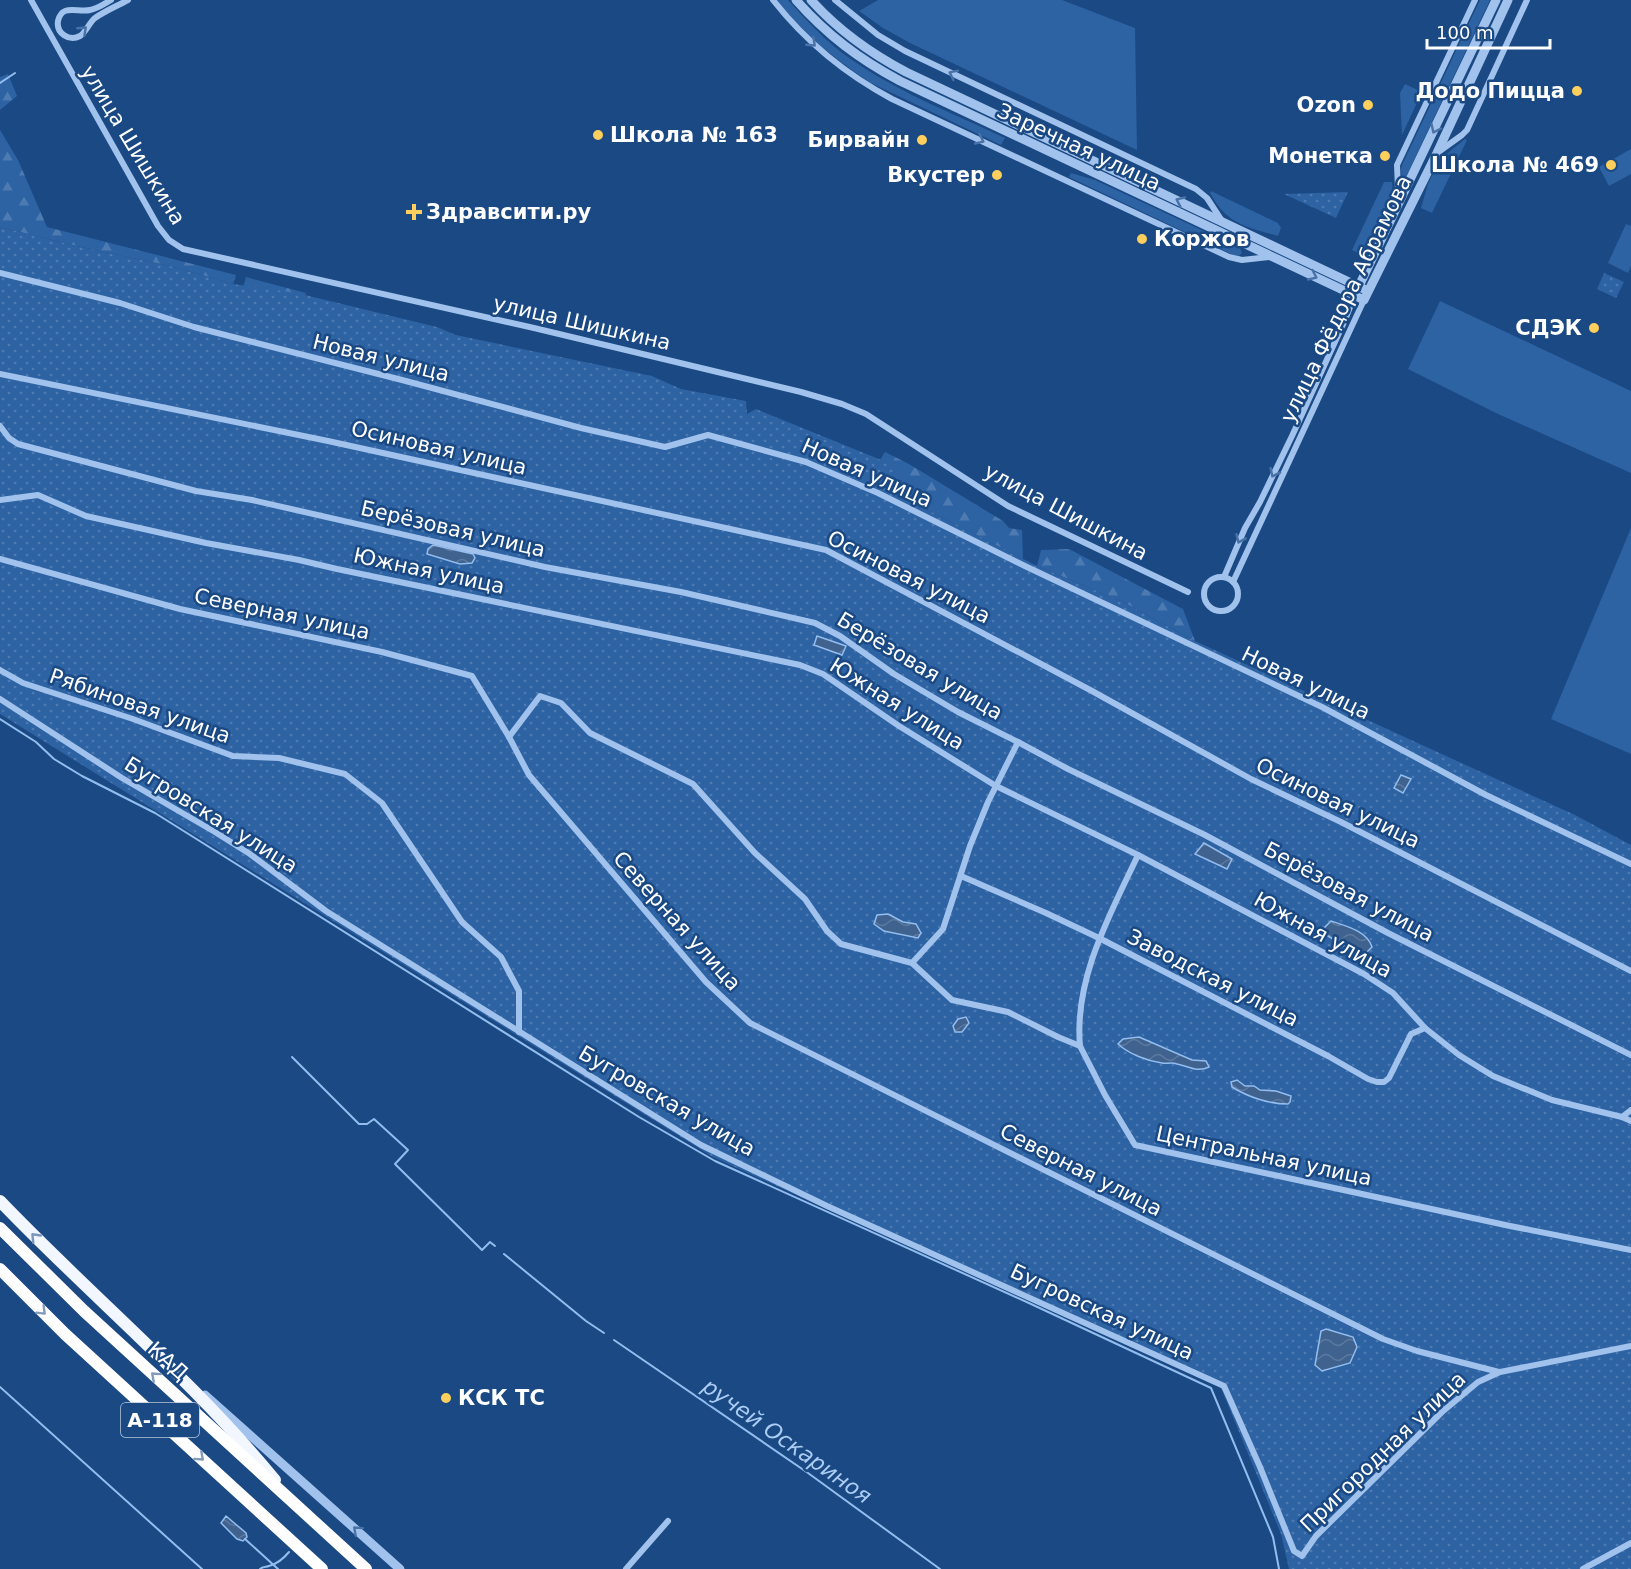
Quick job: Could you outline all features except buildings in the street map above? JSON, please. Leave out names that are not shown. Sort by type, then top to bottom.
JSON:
[{"type":"highway","points":[[0,1201],[246,1445],[291,1500]]},
{"type":"highway","name":"КАД","points":[[0,1228],[84,1311],[366,1569]]},
{"type":"highway","name":"А-118","points":[[0,1269],[74,1342],[322,1569]]},
{"type":"street","name":"улица Шишкина","points":[[31,0],[158,226],[169,240],[183,249],[534,328],[842,404],[866,414],[1008,506],[1188,592]]},
{"type":"street","points":[[111,0],[91,10],[66,11],[58,21],[61,32],[66,36],[77,37],[96,18],[128,0]]},
{"type":"street","points":[[773,0],[825,56],[862,82],[892,99],[1229,257],[1242,260],[1271,257]]},
{"type":"street","name":"Заречная улица","points":[[796,0],[836,40],[879,70],[973,117],[1364,300]]},
{"type":"street","name":"Заречная улица","points":[[811,0],[835,25],[884,61],[1364,288]]},
{"type":"street","points":[[835,0],[878,35],[905,51],[1196,189],[1207,198],[1222,221]]},
{"type":"street","points":[[1401,202],[1397,182],[1397,165],[1475,0]]},
{"type":"street","name":"улица Фёдора Абрамова","points":[[1233,582],[1364,300],[1369,263],[1401,202],[1496,0]]},
{"type":"street","name":"улица Фёдора Абрамова","points":[[1224,577],[1245,528],[1292,436],[1345,321],[1354,296],[1364,288],[1437,153],[1509,0]]},
{"type":"street","points":[[1437,153],[1467,130],[1527,0]]},
{"type":"street","name":"Новая улица","points":[[0,273],[120,303],[195,327],[581,428],[665,447],[708,435],[806,462],[878,493],[1027,567],[1322,707],[1486,795],[1631,864]]},
{"type":"street","name":"Осиновая улица","points":[[0,374],[328,441],[826,550],[1092,691],[1251,779],[1341,822],[1631,970]]},
{"type":"street","name":"Берёзовая улица","points":[[0,426],[9,438],[18,444],[196,491],[252,500],[545,567],[681,592],[815,623],[840,636],[894,674],[958,712],[1068,769],[1205,835],[1388,933],[1631,1055]]},
{"type":"street","name":"Южная улица","points":[[0,500],[38,495],[86,516],[184,538],[300,560],[800,665],[823,675],[899,726],[996,786],[1137,855],[1364,974],[1393,993],[1425,1028],[1459,1055],[1493,1076],[1552,1100],[1622,1116],[1631,1121]]},
{"type":"street","name":"Северная улица","points":[[0,559],[180,609],[382,652],[472,676],[529,775],[561,815],[706,982],[750,1023],[1383,1339],[1417,1351],[1500,1372]]},
{"type":"street","points":[[1224,577],[1233,582],[1239,592],[1236,604],[1226,611],[1214,610],[1206,601],[1205,589],[1212,580],[1224,577]]},
{"type":"street","name":"Рябиновая улица","points":[[0,670],[23,683],[133,719],[233,756],[279,758],[345,774],[382,803],[462,922],[501,957],[519,991],[519,1032]]},
{"type":"street","points":[[508,737],[540,696],[561,703],[590,733],[693,784],[755,853],[805,899],[827,931],[841,944],[912,963],[952,1000],[1008,1012],[1080,1046],[1078,1027],[1083,992],[1099,938],[1137,855]]},
{"type":"street","name":"Бугровская улица","points":[[0,699],[122,778],[250,854],[326,911],[701,1145],[827,1206],[1224,1386],[1294,1551],[1302,1556]]},
{"type":"street","points":[[912,963],[943,929],[970,846],[988,802],[1018,742]]},
{"type":"street","name":"Заводская улица","points":[[961,876],[1099,938],[1377,1082],[1384,1082],[1389,1078],[1411,1034],[1425,1028]]},
{"type":"street","name":"Центральная улица","points":[[1080,1046],[1105,1095],[1135,1145],[1631,1250]]},
{"type":"street","points":[[1622,1116],[1631,1110]]},
{"type":"street","points":[[138,1336],[400,1569]]},
{"type":"street","name":"Пригородная улица","points":[[1302,1556],[1316,1536],[1442,1412],[1478,1382],[1500,1372],[1631,1346]]},
{"type":"street","points":[[626,1569],[668,1521]]},
{"type":"street","points":[[1582,1569],[1631,1543]]},
{"type":"green space","points":[[777,0],[788,0],[827,40],[860,65],[921,99],[1005,138],[1001,145],[871,83],[821,46]]},
{"type":"green space","points":[[878,0],[1062,0],[1135,28],[1137,150],[910,43],[859,11]]},
{"type":"green space","points":[[1480,0],[1490,0],[1402,184],[1402,165]]},
{"type":"green space","points":[[8,74],[17,96],[0,110],[0,77]]},
{"type":"green space","points":[[1405,84],[1422,92],[1402,135],[1400,93]]},
{"type":"green space","points":[[0,130],[18,160],[47,227],[236,275],[233,284],[170,266],[0,227]]},
{"type":"green space","points":[[1465,139],[1467,140],[1432,213],[1421,208],[1428,184],[1439,160]]},
{"type":"green space","points":[[1631,149],[1631,174],[1609,186],[1599,167]]},
{"type":"green space","points":[[1071,173],[1095,180],[1240,248],[1242,253],[1239,256],[1233,255],[1069,177]]},
{"type":"green space","points":[[1384,182],[1392,182],[1393,193],[1364,256],[1352,250]]},
{"type":"green space","points":[[1211,191],[1278,223],[1281,228],[1278,236],[1233,220],[1220,208],[1210,193]]},
{"type":"green space","points":[[1348,192],[1336,218],[1284,194]]},
{"type":"green space","points":[[1626,224],[1631,226],[1631,266],[1628,273],[1608,263]]},
{"type":"green space","points":[[0,227],[170,266],[233,284],[297,293],[437,327],[456,335],[652,376],[681,389],[746,401],[747,414],[756,409],[896,466],[889,490],[1037,566],[1123,602],[1195,641],[1575,815],[1631,845],[1631,1569],[1289,1569],[1281,1534],[1221,1388],[713,1157],[0,714]]},
{"type":"green space","points":[[1604,273],[1624,282],[1616,298],[1597,289]]},
{"type":"green space","points":[[246,277],[306,293],[298,316],[243,288]]},
{"type":"green space","points":[[1440,301],[1631,391],[1631,473],[1498,414],[1408,369]]},
{"type":"green space","points":[[885,452],[1003,521],[1009,528],[1022,530],[1023,559],[889,490],[880,460]]},
{"type":"green space","points":[[1631,528],[1631,754],[1551,719]]},
{"type":"green space","points":[[1069,549],[1183,609],[1195,641],[1123,602],[1037,566],[1041,550]]},
{"type":"water","points":[[433,545],[473,554],[475,558],[472,563],[460,564],[427,554],[428,549]]},
{"type":"water","points":[[817,636],[846,646],[842,655],[814,645]]},
{"type":"water","points":[[1401,775],[1411,779],[1403,793],[1394,788]]},
{"type":"water","points":[[1204,843],[1232,859],[1227,869],[1195,854]]},
{"type":"water","points":[[888,914],[903,922],[916,924],[921,933],[918,938],[884,931],[874,924],[877,915]]},
{"type":"water","points":[[1331,921],[1361,933],[1372,947],[1365,954],[1344,946],[1323,933]]},
{"type":"water","points":[[966,1017],[969,1023],[962,1032],[955,1032],[953,1026],[958,1019]]},
{"type":"water","points":[[1139,1037],[1192,1060],[1206,1061],[1209,1067],[1197,1069],[1175,1063],[1150,1061],[1118,1044],[1123,1039]]},
{"type":"water","points":[[1237,1080],[1245,1086],[1254,1086],[1260,1090],[1276,1091],[1291,1096],[1290,1102],[1288,1104],[1273,1103],[1252,1097],[1232,1087],[1231,1082]]},
{"type":"water","points":[[1326,1329],[1353,1337],[1357,1347],[1350,1363],[1322,1371],[1315,1365],[1321,1331]]},
{"type":"water","points":[[226,1516],[246,1533],[247,1537],[243,1541],[237,1539],[221,1523]]},
{"type":"waterway","points":[[0,83],[15,73]]},
{"type":"waterway","points":[[0,719],[36,742],[54,759],[155,813],[639,1117],[715,1161],[1211,1388],[1273,1537],[1279,1569]]},
{"type":"waterway","name":"ручей Оскариноя","points":[[292,1057],[359,1124],[367,1124],[374,1119],[408,1150],[395,1164],[482,1250],[490,1242],[495,1246]]},
{"type":"waterway","name":"ручей Оскариноя","points":[[504,1254],[604,1333]]},
{"type":"waterway","name":"ручей Оскариноя","points":[[614,1340],[808,1473],[940,1569]]},
{"type":"waterway","points":[[0,1387],[202,1569]]},
{"type":"waterway","points":[[245,1539],[278,1569]]},
{"type":"waterway","points":[[260,1569],[278,1562],[289,1552]]},
{"type":"place","name":"Додо Пицца","points":[[1577,91]]},
{"type":"place","name":"Ozon","points":[[1368,105]]},
{"type":"place","name":"Школа № 163","points":[[598,135]]},
{"type":"place","name":"Бирвайн","points":[[922,140]]},
{"type":"place","name":"Монетка","points":[[1385,156]]},
{"type":"place","name":"Школа № 469","points":[[1611,165]]},
{"type":"place","name":"Вкустер","points":[[997,175]]},
{"type":"place","name":"Здравсити.ру","points":[[414,212]]},
{"type":"place","name":"Коржов","points":[[1142,239]]},
{"type":"place","name":"СДЭК","points":[[1594,328]]},
{"type":"place","name":"КСК ТС","points":[[446,1398]]}]
